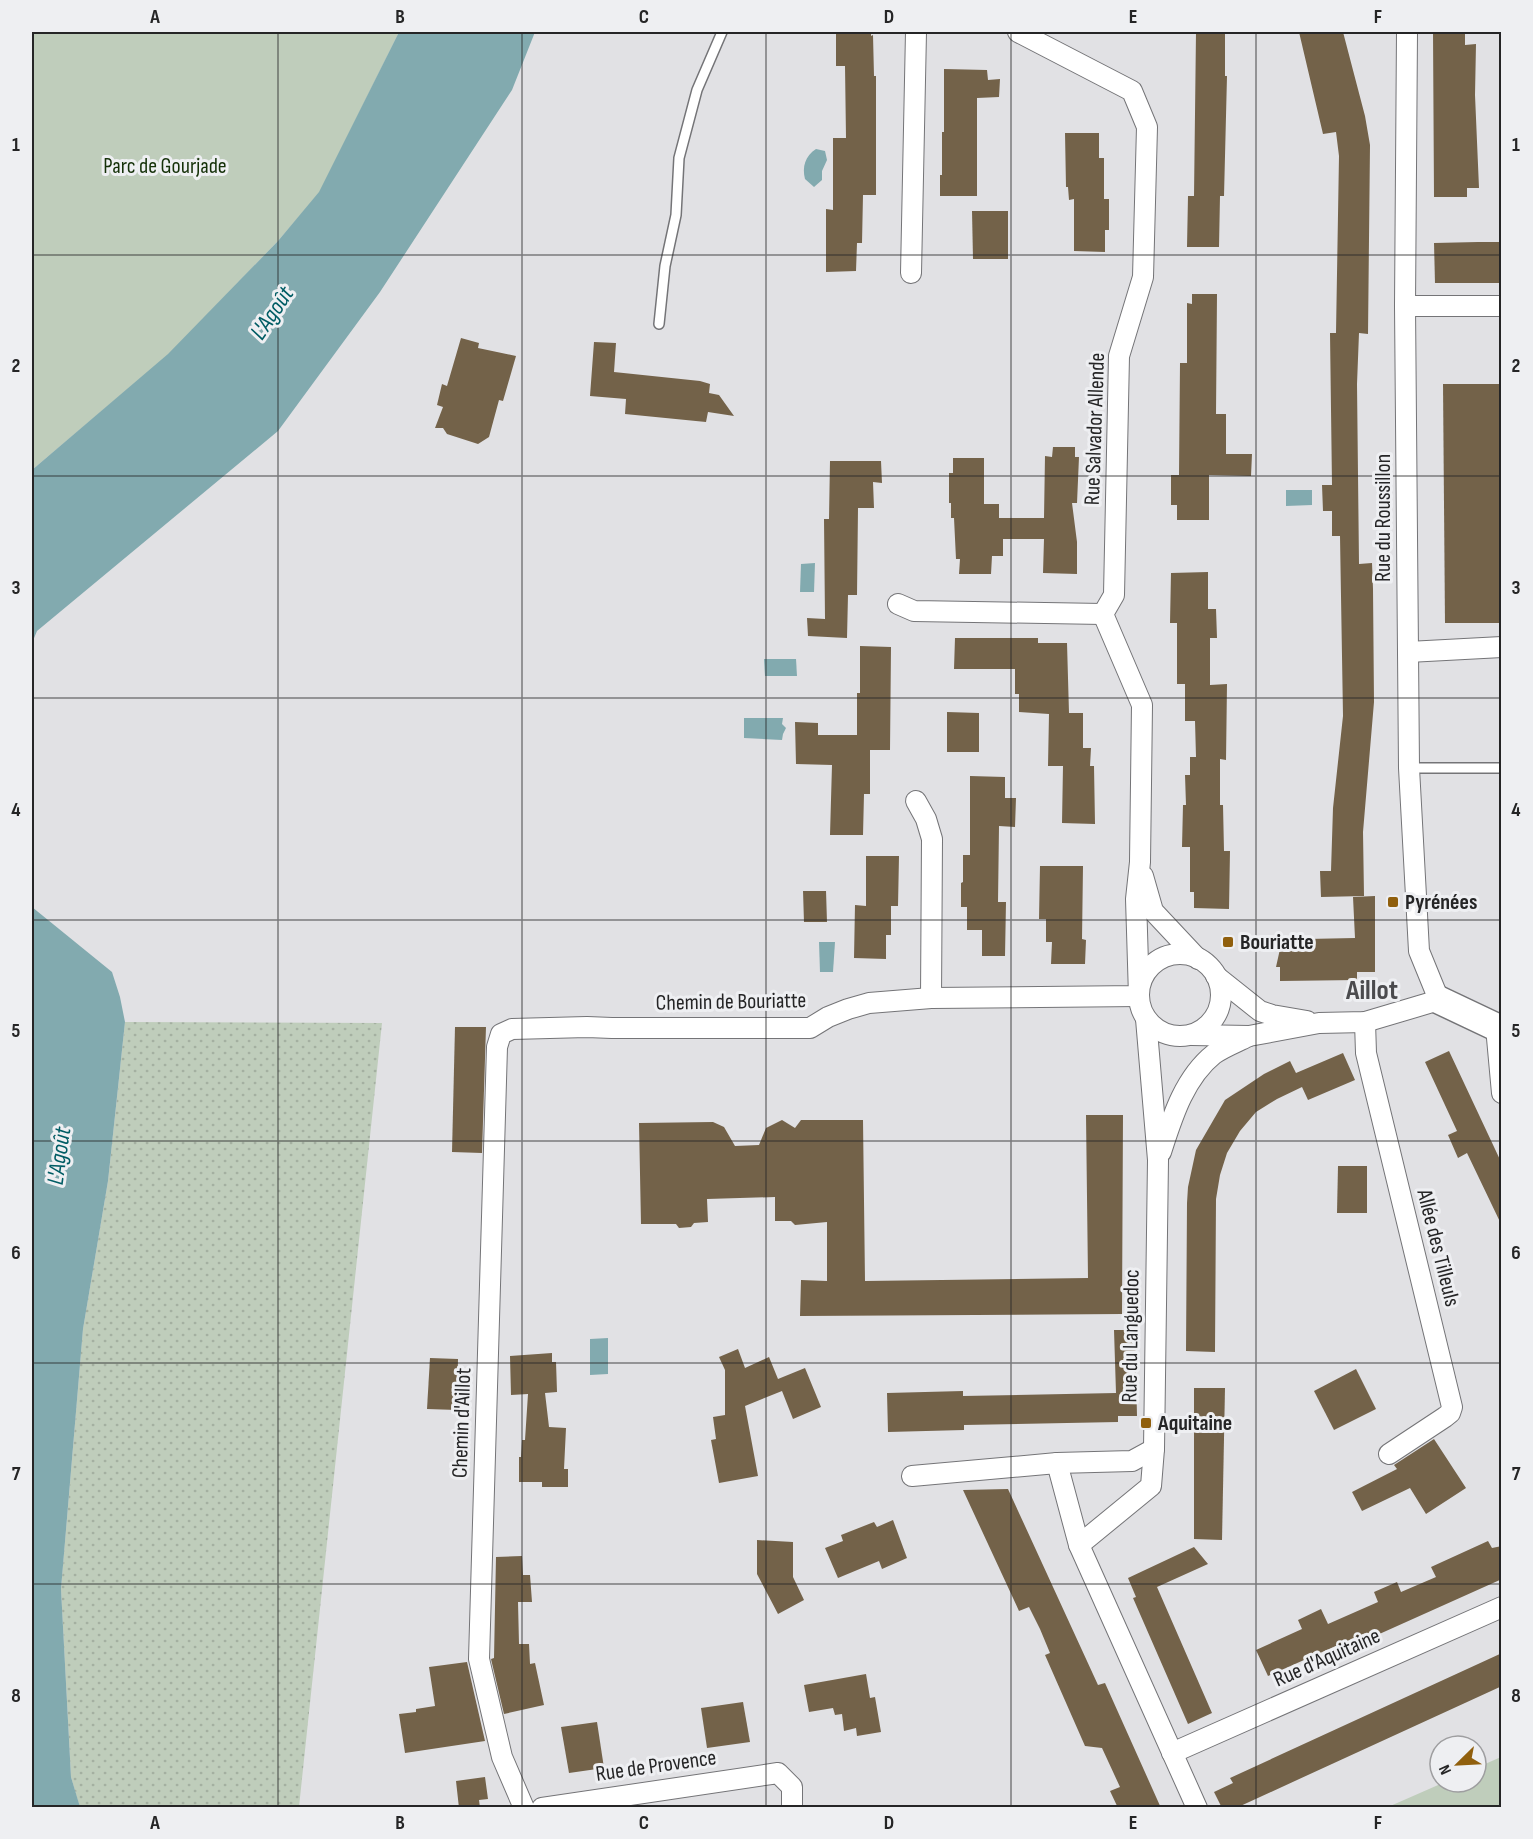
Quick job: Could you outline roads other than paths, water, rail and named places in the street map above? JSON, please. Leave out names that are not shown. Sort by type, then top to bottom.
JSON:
[{"type":"street","points":[[911,273],[916,32]]},
{"type":"street","name":"Rue Salvador Allende","points":[[1018,32],[1132,91],[1147,127],[1143,277],[1119,357],[1114,595],[1103,614]]},
{"type":"street","name":"Rue du Roussillon","points":[[1407,32],[1405,306],[1409,768],[1419,951],[1440,1000]]},
{"type":"street","points":[[1405,306],[1502,306]]},
{"type":"street","points":[[898,604],[914,611],[1103,614],[1142,705],[1140,862],[1136,899],[1141,1008],[1155,1028],[1166,1034],[1179,1036],[1191,1035],[1202,1030],[1211,1022],[1218,1010]]},
{"type":"street","points":[[1408,652],[1502,647]]},
{"type":"street","points":[[915,801],[926,819],[932,839],[931,998]]},
{"type":"street","points":[[1140,862],[1148,898],[1154,911],[1198,959],[1209,966],[1220,986],[1221,996],[1215,1045],[1191,1035]]},
{"type":"street","points":[[1139,996],[1143,978],[1149,968],[1160,959],[1182,954],[1198,959]]},
{"type":"street","points":[[1216,976],[1260,1011],[1319,1023],[1365,1022],[1440,1000],[1499,1027],[1502,1093]]},
{"type":"street","name":"Chemin de Bouriatte","points":[[501,1034],[512,1029],[587,1027],[810,1028],[838,1013],[869,1003],[931,998],[1139,996]]},
{"type":"street","name":"Rue du Languedoc","points":[[1079,1545],[1151,1486],[1154,1449],[1158,1160],[1146,1018]]},
{"type":"street","name":"Allée des Tilleuls","points":[[1365,1022],[1366,1053],[1452,1407],[1450,1413],[1445,1417],[1389,1454]]},
{"type":"street","name":"Rue du Languedoc","points":[[1158,1160],[1181,1097],[1215,1045],[1319,1023]]},
{"type":"street","name":"Chemin d'Aillot","points":[[501,1034],[497,1047],[479,1659],[502,1757],[524,1808]]},
{"type":"street","points":[[912,1476],[1057,1463],[1132,1461],[1154,1449]]},
{"type":"street","points":[[1057,1463],[1079,1545],[1197,1808]]},
{"type":"street","name":"Rue d'Aquitaine","points":[[1172,1753],[1502,1607]]},
{"type":"street","name":"Rue de Provence","points":[[542,1808],[778,1773],[792,1787],[792,1808]]},
{"type":"lane","points":[[659,324],[665,266],[676,215],[679,158],[697,90],[722,32]]},
{"type":"lane","points":[[1409,768],[1502,768]]},
{"type":"water","name":"L'Agoût","points":[[399,32],[535,32],[512,90],[380,292],[278,431],[37,631],[32,643],[32,470],[168,354],[278,241],[319,192]]},
{"type":"water","points":[[816,149],[825,151],[827,160],[822,171],[822,180],[814,187],[805,179],[804,170],[807,158]]},
{"type":"water","points":[[1286,490],[1312,490],[1312,505],[1286,506]]},
{"type":"water","points":[[815,563],[814,592],[800,592],[801,564]]},
{"type":"water","points":[[764,659],[796,659],[797,676],[765,676]]},
{"type":"water","points":[[744,718],[783,718],[782,724],[786,728],[782,740],[744,738]]},
{"type":"water","name":"L'Agoût","points":[[32,907],[112,972],[125,1022],[108,1181],[83,1329],[61,1589],[71,1777],[80,1807],[32,1807]]},
{"type":"water","points":[[819,942],[835,942],[833,972],[820,972]]},
{"type":"water","points":[[608,1338],[608,1374],[590,1375],[590,1339]]},
{"type":"place","name":"Pyrénées","points":[[1393,902]]},
{"type":"place","name":"Bouriatte","points":[[1228,942]]},
{"type":"place","name":"Aquitaine","points":[[1146,1423]]},
{"type":"district","name":"Aillot","points":[[1372,990]]},
{"type":"park label","name":"Parc de Gourjade","points":[[165,166]]}]
